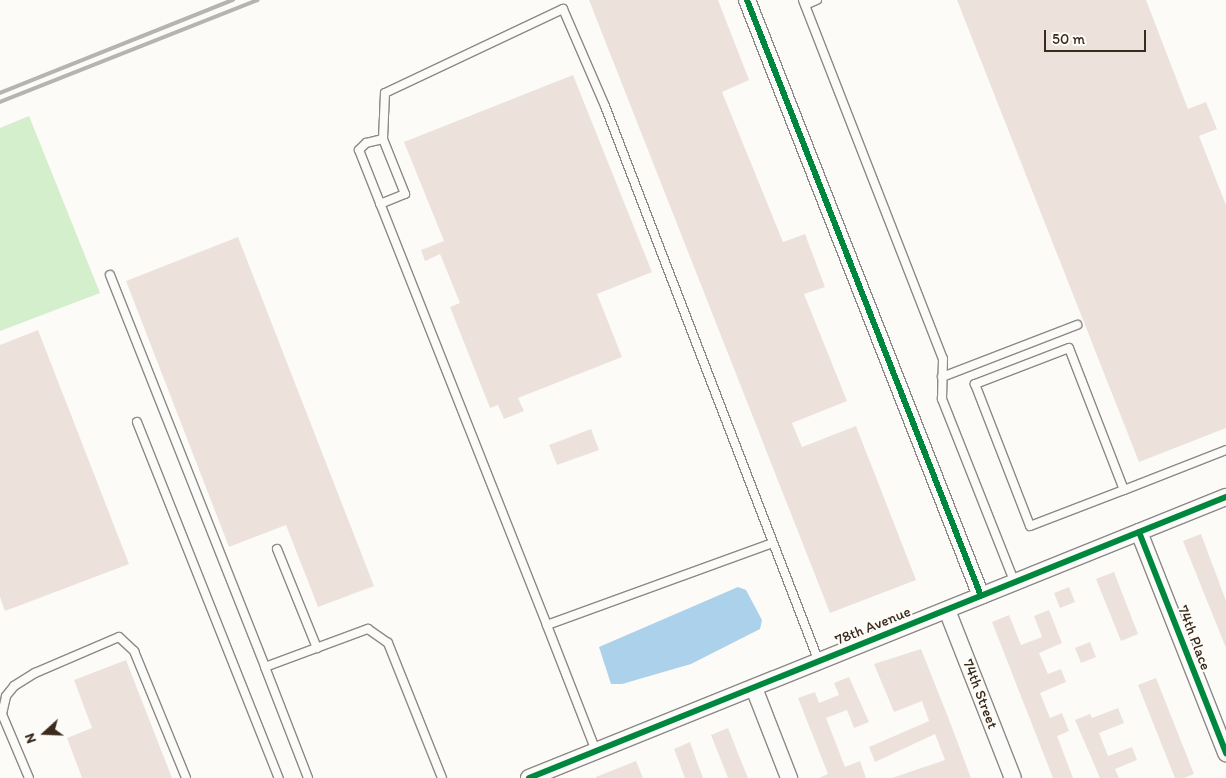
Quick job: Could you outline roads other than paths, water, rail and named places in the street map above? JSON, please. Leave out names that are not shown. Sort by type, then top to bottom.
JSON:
[{"type":"street","points":[[748,0],[982,596]]},
{"type":"street","name":"78th Avenue","points":[[529,778],[563,772],[596,751],[1226,497]]},
{"type":"street","name":"74th Place","points":[[1139,532],[1226,753]]},
{"type":"street","name":"74th Street","points":[[947,610],[1013,778]]},
{"type":"street","points":[[754,688],[789,778]]},
{"type":"lane","points":[[817,0],[804,2],[943,359],[942,399],[1015,583]]},
{"type":"lane","points":[[380,204],[405,194],[383,139],[385,94],[564,9],[608,116],[819,662]]},
{"type":"lane","points":[[383,139],[366,143],[359,150],[548,625],[596,751]]},
{"type":"lane","points":[[110,275],[308,778]]},
{"type":"lane","points":[[942,377],[1077,325]]},
{"type":"lane","points":[[1124,490],[1069,348],[975,384],[1030,526],[1124,490],[1226,450]]},
{"type":"lane","points":[[137,422],[279,778]]},
{"type":"lane","points":[[548,625],[772,543]]},
{"type":"lane","points":[[277,550],[317,648]]},
{"type":"lane","points":[[265,667],[368,629],[388,643],[442,778]]},
{"type":"lane","points":[[29,778],[2,714],[6,696],[14,686],[35,673],[119,637],[134,651],[186,778]]},
{"type":"water","points":[[738,587],[746,590],[762,620],[760,629],[691,664],[622,684],[611,684],[599,647]]},
{"type":"railway","points":[[0,93],[233,0]]},
{"type":"railway","points":[[0,102],[258,0]]}]
